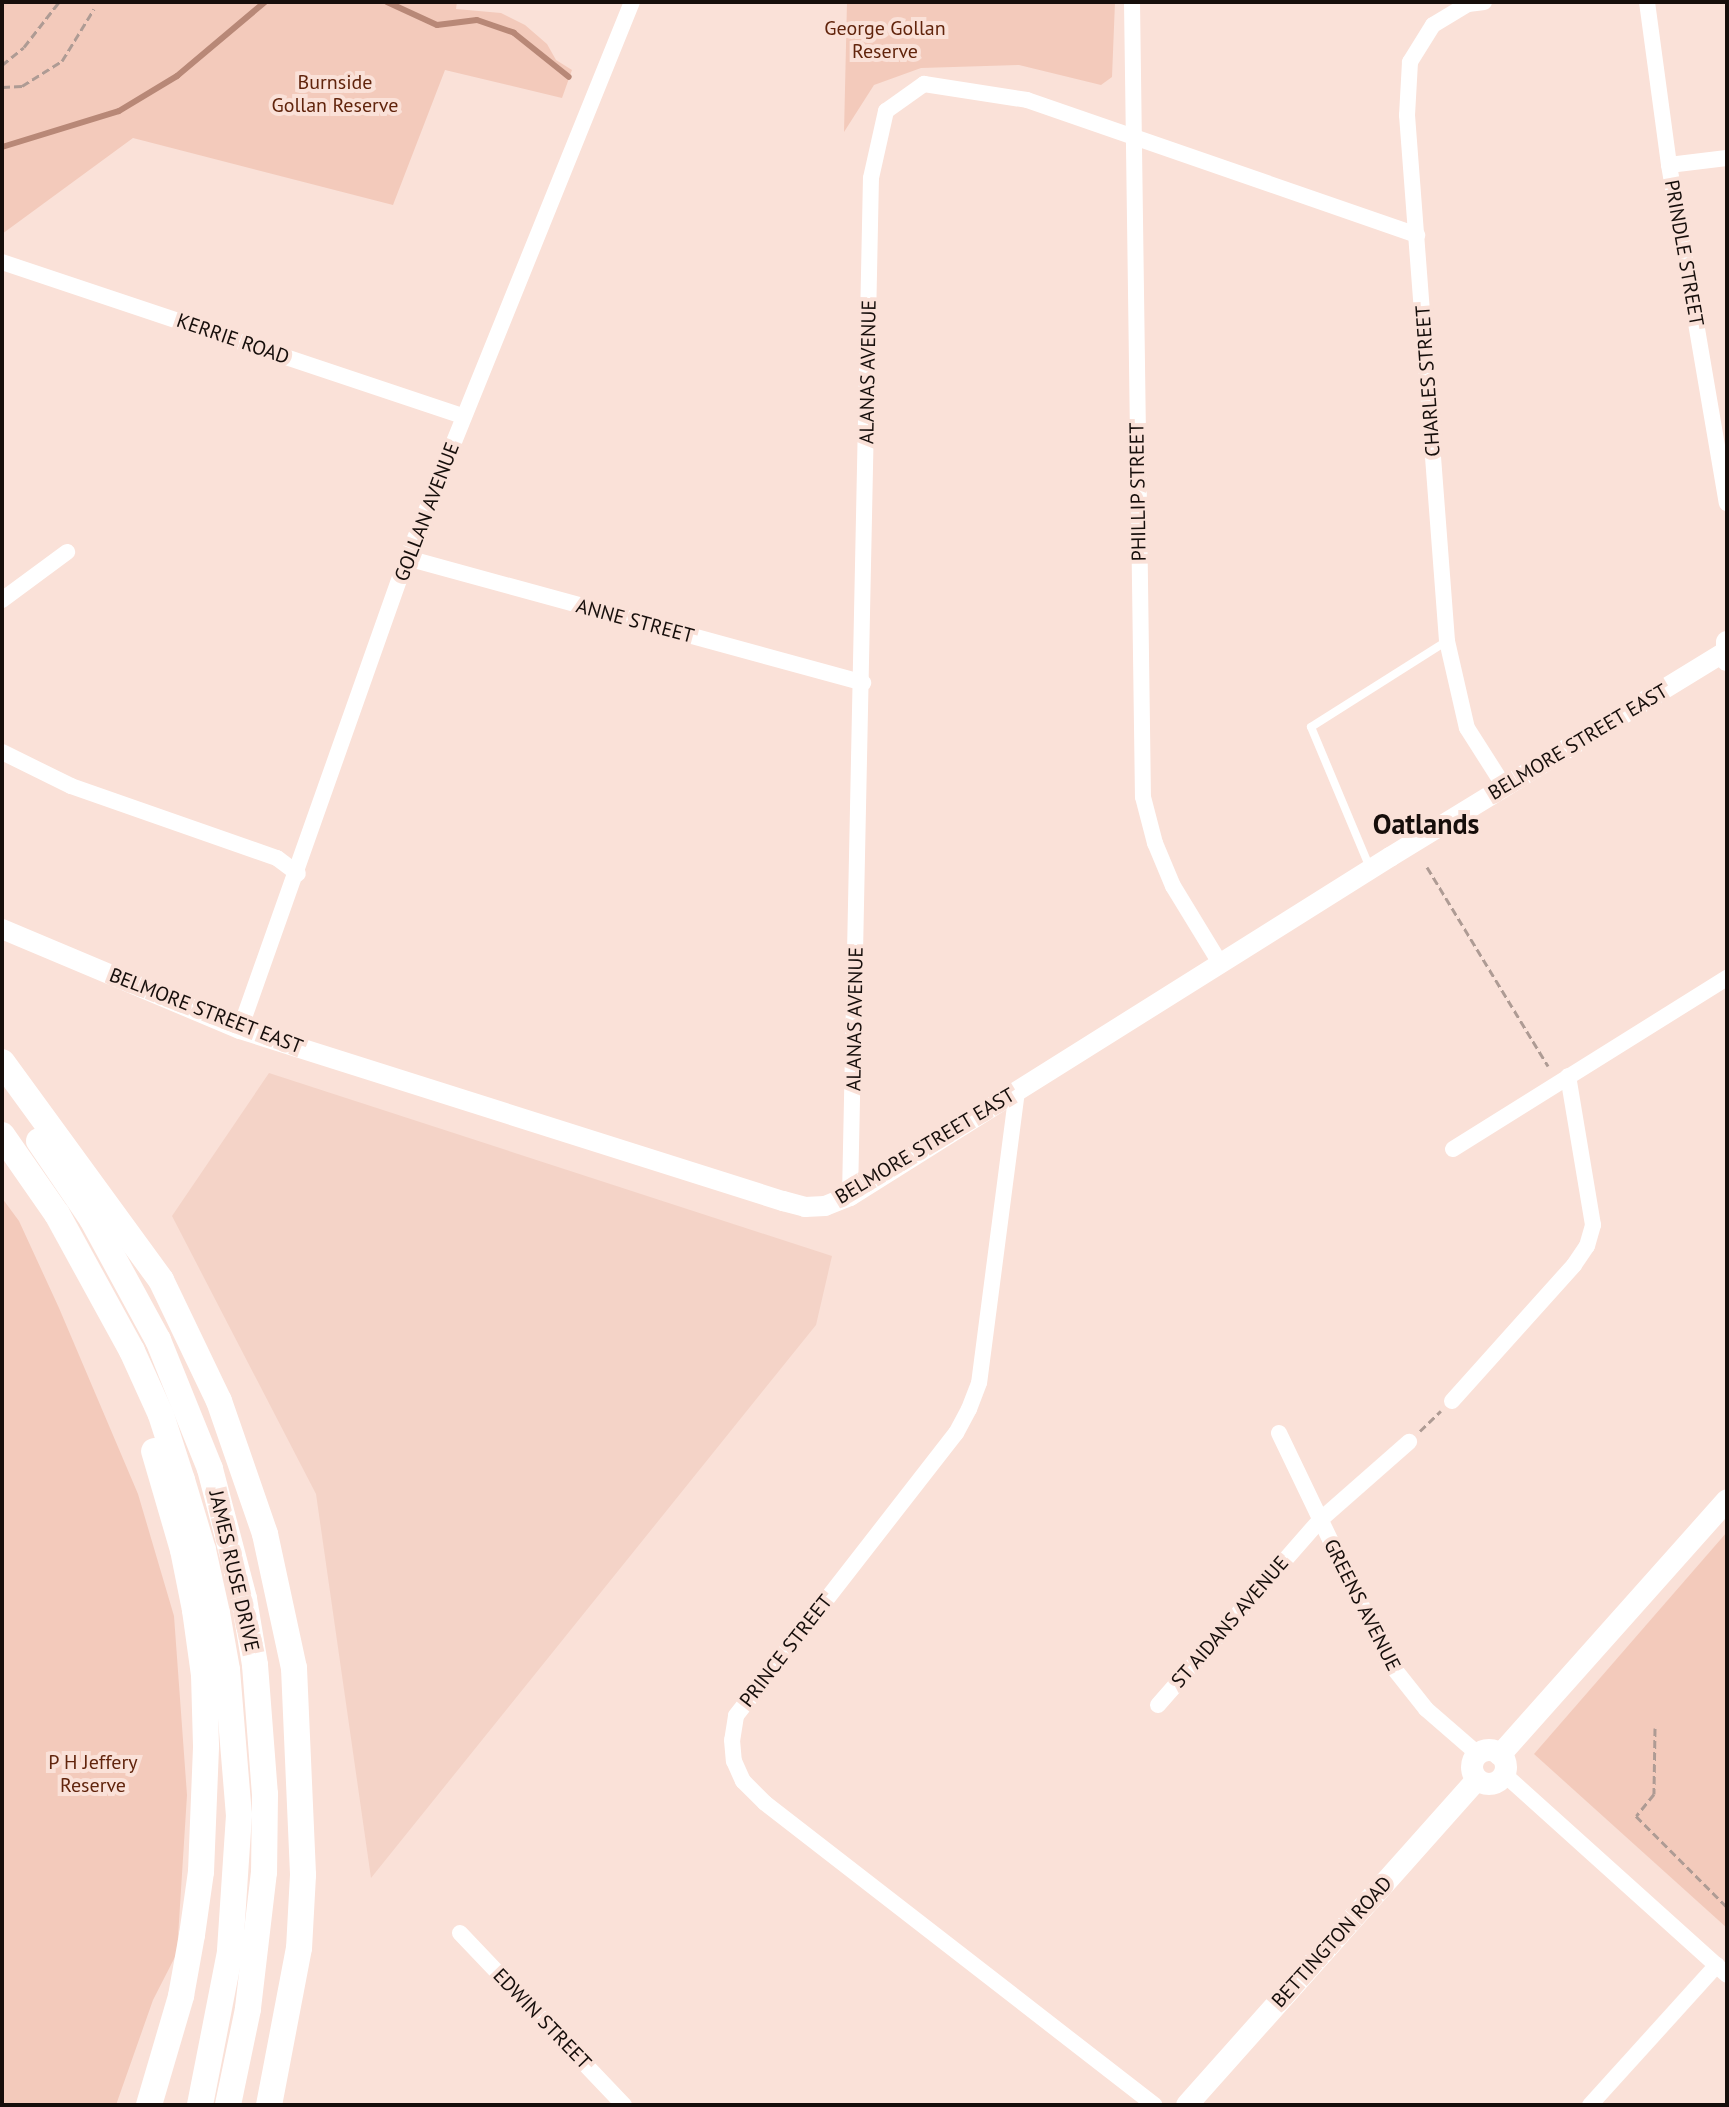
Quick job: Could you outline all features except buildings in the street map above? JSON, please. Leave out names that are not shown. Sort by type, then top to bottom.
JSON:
[{"type":"highway","points":[[2,1062],[161,1280],[219,1401],[265,1534],[294,1668],[303,1875],[299,1948],[269,2105]]},
{"type":"highway","name":"JAMES RUSE DRIVE","points":[[2,1090],[92,1219],[158,1340],[210,1469],[244,1599],[255,1665],[265,1794],[264,1872],[248,2009],[228,2105]]},
{"type":"highway","name":"JAMES RUSE DRIVE","points":[[2,1135],[57,1214],[102,1292],[161,1415],[203,1550],[227,1670],[239,1815],[230,1952],[200,2105]]},
{"type":"highway","points":[[57,1214],[148,1433],[183,1550],[204,1675],[206,1746],[201,1872],[181,1996],[149,2105]]},
{"type":"main road","points":[[1494,1761],[1727,1500]]},
{"type":"main road","name":"BETTINGTON ROAD","points":[[1187,2105],[1477,1779],[1472,1768],[1494,1761]]},
{"type":"street","name":"GOLLAN AVENUE","points":[[240,1029],[298,874],[407,558],[632,2]]},
{"type":"street","name":"PHILLIP STREET","points":[[1132,2],[1143,797],[1155,843],[1173,886],[1220,963]]},
{"type":"street","name":"CHARLES STREET","points":[[1484,2],[1468,4],[1433,25],[1410,62],[1407,115],[1447,641],[1467,728],[1504,786]]},
{"type":"street","name":"PRINDLE STREET","points":[[1647,2],[1669,165],[1727,503]]},
{"type":"street","name":"ALANAS AVENUE","points":[[850,1196],[863,683],[871,178],[886,111],[924,84],[1027,100],[1417,235]]},
{"type":"street","points":[[1669,165],[1727,158]]},
{"type":"street","name":"KERRIE ROAD","points":[[2,262],[464,417]]},
{"type":"street","points":[[2,600],[67,552]]},
{"type":"street","name":"ANNE STREET","points":[[407,558],[863,683]]},
{"type":"street","name":"BELMORE STREET EAST","points":[[2,929],[240,1029],[783,1201],[805,1207],[825,1206],[850,1196],[1504,786],[1726,652]]},
{"type":"street","points":[[2,752],[71,786],[277,858],[298,874]]},
{"type":"street","points":[[1453,1149],[1727,978]]},
{"type":"street","points":[[1452,1401],[1574,1265],[1587,1246],[1593,1225],[1568,1076]]},
{"type":"street","name":"PRINCE STREET","points":[[1017,1091],[979,1383],[969,1409],[956,1433],[736,1716],[732,1740],[734,1761],[743,1781],[765,1803],[1155,2105]]},
{"type":"street","name":"GREENS AVENUE","points":[[1279,1433],[1388,1661],[1426,1709],[1494,1761],[1722,1970]]},
{"type":"street","name":"ST AIDANS AVENUE","points":[[1158,1705],[1319,1521],[1409,1442]]},
{"type":"street","name":"EDWIN STREET","points":[[460,1933],[624,2105]]},
{"type":"street","points":[[1590,2105],[1722,1970]]},
{"type":"lane","points":[[1371,869],[1311,727],[1447,641]]},
{"type":"path","points":[[2,65],[24,47],[59,2]]},
{"type":"path","points":[[2,87],[22,86],[62,61],[94,9]]},
{"type":"path","points":[[1427,867],[1548,1066]]},
{"type":"path","points":[[1409,1442],[1452,1401]]},
{"type":"path","points":[[1655,1728],[1654,1794],[1636,1816],[1727,1907]]},
{"type":"shaded area","points":[[269,1073],[832,1256],[816,1325],[371,1878],[316,1494],[172,1216]]},
{"type":"green space","name":"Burnside Gollan Reserve","points":[[2,2],[457,2],[456,9],[501,13],[525,25],[547,44],[556,60],[572,70],[562,98],[445,70],[393,205],[133,138],[2,234]]},
{"type":"green space","name":"George Gollan Reserve","points":[[847,2],[1115,2],[1112,77],[1101,85],[1019,65],[921,68],[874,85],[844,132]]},
{"type":"green space","name":"P H Jeffery Reserve","points":[[2,1198],[19,1221],[59,1308],[138,1494],[174,1616],[187,1795],[177,1953],[153,2000],[116,2105],[2,2105]]},
{"type":"green space","points":[[1727,1532],[1727,1928],[1534,1754]]},
{"type":"waterway","points":[[2,147],[119,111],[177,76],[265,2]]},
{"type":"waterway","points":[[387,2],[437,25],[477,20],[514,33],[569,77]]},
{"type":"district","name":"Oatlands","points":[[1426,824]]}]
